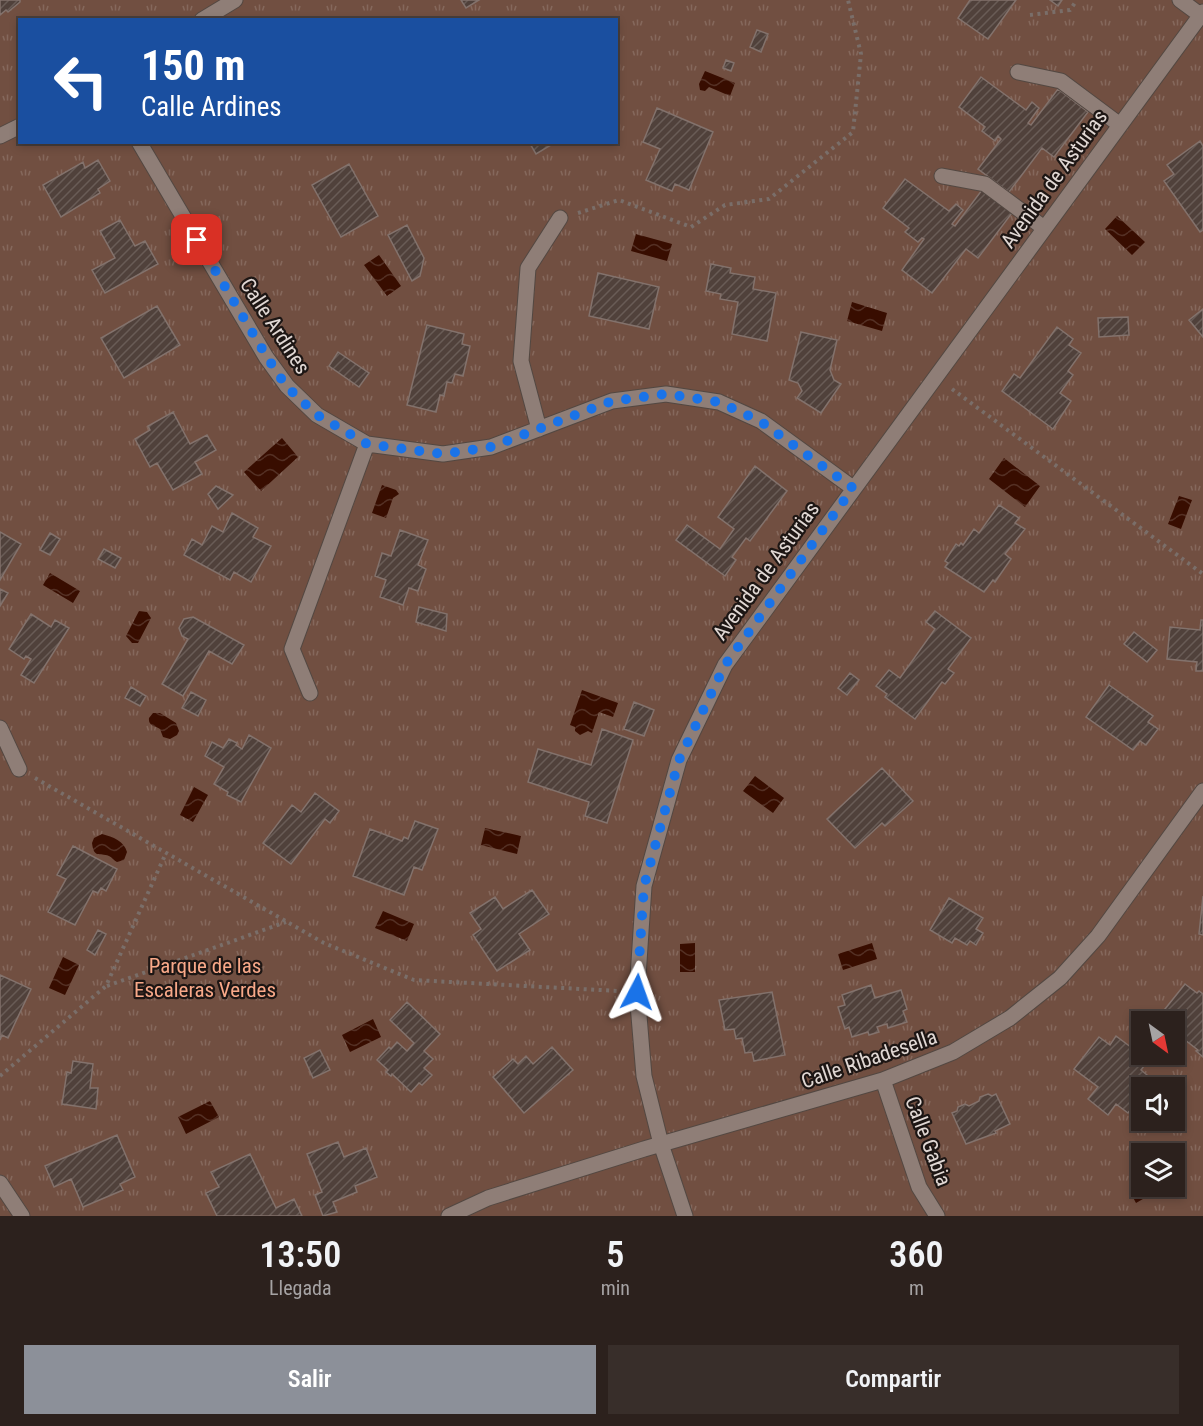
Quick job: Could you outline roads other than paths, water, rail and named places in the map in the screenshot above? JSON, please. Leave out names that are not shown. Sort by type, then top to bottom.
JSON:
[{"type":"street","points":[[205,18],[235,0]]},
{"type":"street","points":[[1180,0],[1202,14]]},
{"type":"street","name":"Avenida de Asturias","points":[[685,1216],[661,1144],[644,1076],[637,992],[644,886],[679,760],[725,665],[1202,14]]},
{"type":"street","points":[[1018,72],[1061,81],[1120,125]]},
{"type":"street","points":[[0,136],[18,127]]},
{"type":"street","name":"Calle Ardines","points":[[140,144],[286,386],[317,415],[367,444],[443,454],[491,447],[612,401],[666,394],[719,402],[760,421],[853,488]]},
{"type":"street","points":[[942,176],[985,184],[1044,228]]},
{"type":"street","points":[[539,429],[521,361],[528,268],[560,218]]},
{"type":"street","points":[[310,693],[292,650],[367,444]]},
{"type":"street","points":[[0,728],[19,769]]},
{"type":"street","name":"Calle Ribadesella","points":[[449,1216],[488,1198],[661,1144],[883,1080],[953,1053],[1010,1018],[1060,978],[1098,936],[1203,791]]},
{"type":"street","name":"Calle Gabia","points":[[883,1080],[919,1187],[937,1216]]},
{"type":"street","points":[[0,1183],[22,1216]]},
{"type":"water","points":[[705,71],[735,83],[730,96],[709,87],[705,91],[700,90],[699,84]]},
{"type":"water","points":[[1117,216],[1145,242],[1132,255],[1105,229]]},
{"type":"water","points":[[636,234],[672,244],[667,261],[631,251]]},
{"type":"water","points":[[379,255],[401,286],[387,296],[364,265]]},
{"type":"water","points":[[852,302],[887,313],[882,331],[847,321]]},
{"type":"water","points":[[282,438],[298,457],[261,491],[244,472]]},
{"type":"water","points":[[1004,458],[1040,486],[1025,507],[989,479]]},
{"type":"water","points":[[382,485],[396,490],[399,494],[393,498],[386,518],[372,513]]},
{"type":"water","points":[[1179,496],[1192,500],[1181,529],[1168,524]]},
{"type":"water","points":[[50,573],[80,591],[73,603],[43,585]]},
{"type":"water","points":[[139,611],[147,612],[151,618],[138,643],[132,643],[126,636]]},
{"type":"water","points":[[582,690],[618,703],[613,717],[599,712],[592,733],[588,731],[580,735],[575,731],[575,727],[570,725]]},
{"type":"water","points":[[153,713],[160,713],[176,723],[179,731],[177,735],[170,739],[163,737],[160,729],[150,723],[149,718]]},
{"type":"water","points":[[755,776],[784,798],[773,813],[743,791]]},
{"type":"water","points":[[194,787],[208,795],[193,822],[180,815]]},
{"type":"water","points":[[485,828],[521,836],[517,854],[481,845]]},
{"type":"water","points":[[102,834],[121,842],[127,852],[124,860],[117,862],[109,856],[94,851],[92,843],[94,838]]},
{"type":"water","points":[[383,911],[414,924],[407,941],[375,928]]},
{"type":"water","points":[[695,943],[695,972],[680,972],[680,944]]},
{"type":"water","points":[[872,943],[877,959],[843,970],[838,954]]},
{"type":"water","points":[[63,957],[79,965],[65,995],[49,988]]},
{"type":"water","points":[[373,1019],[381,1037],[350,1052],[342,1035]]},
{"type":"water","points":[[210,1101],[219,1117],[186,1134],[178,1117]]},
{"type":"water","points":[[1133,1197],[1146,1197],[1136,1203]]},
{"type":"park label","name":"Parque de las Escaleras Verdes","points":[[205,978]]}]
